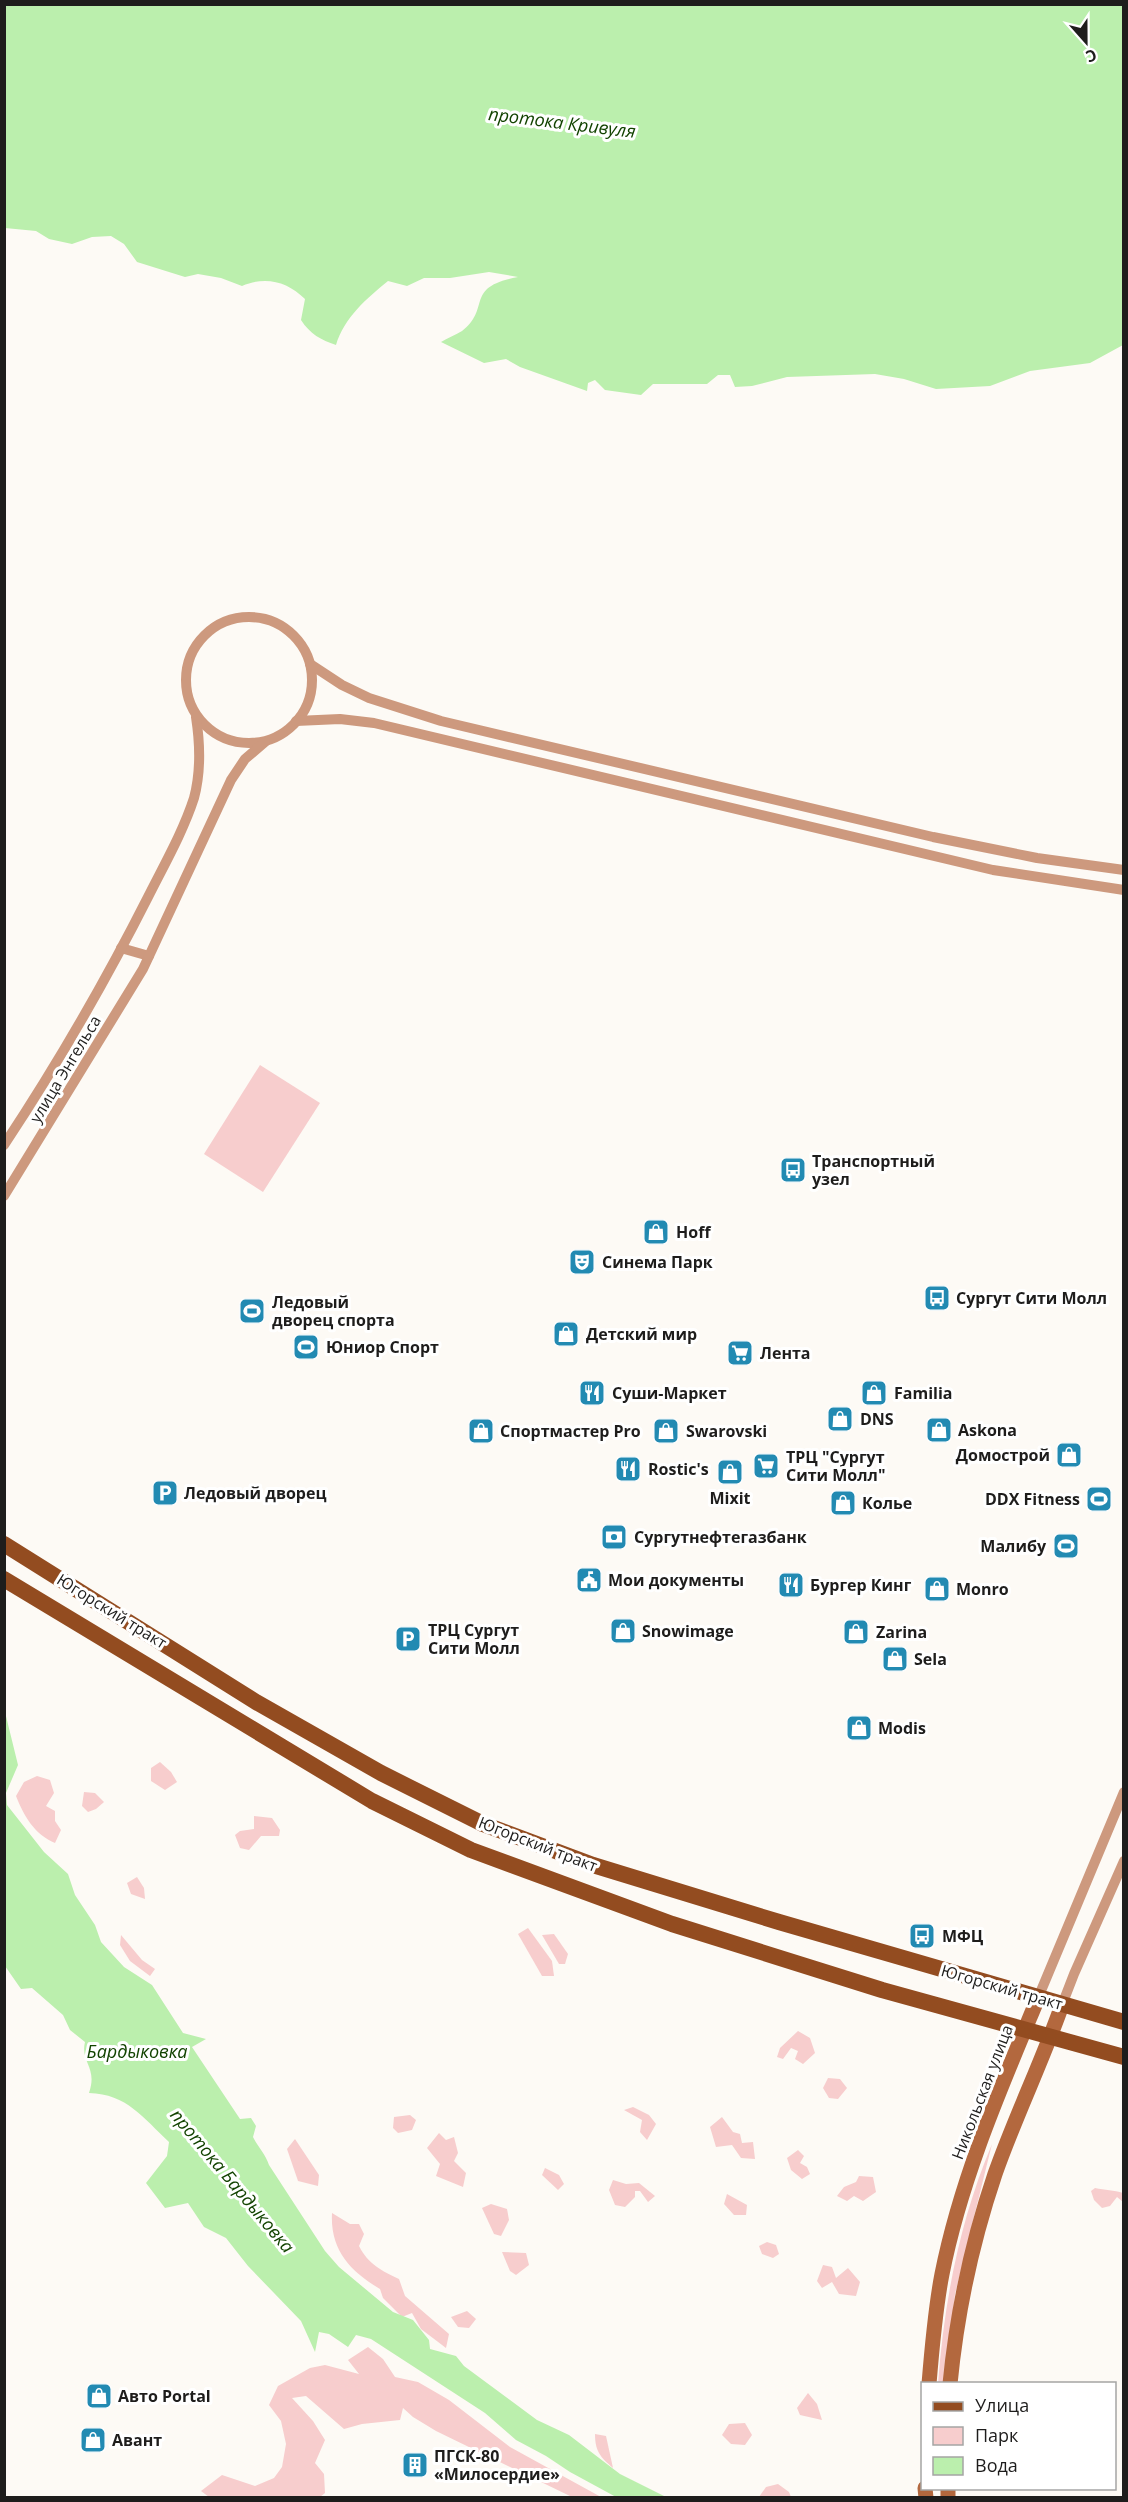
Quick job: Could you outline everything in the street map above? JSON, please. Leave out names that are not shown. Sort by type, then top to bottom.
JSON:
[{"type":"main road","name":"Югорский тракт","points":[[4,1544],[256,1702],[381,1773],[483,1824],[594,1865],[1124,2022]]},
{"type":"main road","name":"Югорский тракт","points":[[4,1579],[372,1801],[471,1850],[672,1924],[882,1990],[1124,2057]]},
{"type":"street","points":[[254,617],[275,623],[293,635],[310,664],[312,686],[310,697],[296,721],[285,732],[265,742],[243,743],[222,738],[196,717],[187,697],[185,675],[187,664],[197,644],[222,623],[232,619],[254,617]]},
{"type":"street","points":[[310,664],[342,685],[369,698],[463,726],[933,837],[1037,858],[1124,870]]},
{"type":"street","name":"улица Энгельса","points":[[4,1145],[70,1041],[174,845],[194,797],[199,766],[196,717]]},
{"type":"street","points":[[296,721],[340,719],[374,723],[993,870],[1124,890]]},
{"type":"street","name":"улица Энгельса","points":[[4,1196],[56,1115],[149,956],[231,780],[245,759],[265,742]]},
{"type":"street","points":[[121,948],[149,956]]},
{"type":"street","name":"Никольская улица","points":[[929,2382],[942,2275],[958,2210],[976,2154],[1025,2029],[1124,1792]]},
{"type":"street","points":[[950,2382],[954,2341],[965,2284],[983,2212],[996,2172],[1074,1974],[1124,1861]]},
{"type":"green space","points":[[260,1065],[320,1103],[263,1192],[204,1154]]},
{"type":"green space","points":[[160,1762],[171,1772],[177,1782],[165,1790],[151,1781],[151,1768]]},
{"type":"green space","points":[[37,1776],[50,1780],[54,1793],[46,1806],[55,1811],[55,1821],[61,1830],[55,1843],[41,1835],[31,1824],[16,1796],[24,1782]]},
{"type":"green space","points":[[84,1792],[95,1793],[104,1802],[88,1812],[82,1806]]},
{"type":"green space","points":[[254,1816],[272,1818],[280,1830],[279,1836],[261,1836],[249,1850],[240,1848],[235,1835],[240,1831],[254,1829]]},
{"type":"green space","points":[[137,1877],[144,1888],[145,1899],[131,1894],[127,1883]]},
{"type":"green space","points":[[528,1928],[552,1961],[554,1976],[542,1976],[518,1934]]},
{"type":"green space","points":[[554,1934],[568,1954],[565,1964],[559,1964],[542,1935]]},
{"type":"green space","points":[[121,1935],[142,1960],[155,1969],[150,1976],[130,1961],[120,1945]]},
{"type":"green space","points":[[798,2031],[810,2038],[815,2053],[803,2064],[795,2059],[798,2051],[791,2048],[783,2059],[777,2057],[780,2048]]},
{"type":"green space","points":[[828,2078],[840,2079],[847,2088],[838,2099],[829,2098],[823,2088]]},
{"type":"green space","points":[[633,2107],[649,2115],[656,2124],[647,2140],[640,2132],[642,2120],[624,2110]]},
{"type":"green space","points":[[410,2115],[416,2120],[412,2130],[398,2133],[393,2128],[394,2117]]},
{"type":"green space","points":[[722,2117],[733,2132],[740,2134],[742,2143],[753,2142],[755,2159],[741,2158],[732,2145],[716,2147],[710,2127]]},
{"type":"green space","points":[[439,2133],[446,2140],[454,2137],[458,2153],[454,2161],[466,2173],[463,2187],[436,2176],[440,2164],[427,2148]]},
{"type":"green space","points":[[295,2139],[319,2175],[318,2186],[298,2181],[287,2149]]},
{"type":"green space","points":[[992,2144],[955,2294],[945,2382],[938,2382],[944,2322],[955,2261]]},
{"type":"green space","points":[[798,2150],[804,2156],[800,2163],[807,2167],[810,2174],[802,2179],[791,2170],[787,2158]]},
{"type":"green space","points":[[545,2168],[559,2175],[564,2184],[558,2190],[542,2175]]},
{"type":"green space","points":[[859,2176],[873,2177],[876,2192],[863,2201],[854,2196],[847,2201],[837,2196],[844,2187],[856,2182]]},
{"type":"green space","points":[[613,2180],[626,2184],[639,2183],[655,2196],[648,2202],[640,2191],[635,2191],[635,2197],[625,2207],[615,2205],[609,2190]]},
{"type":"green space","points":[[1095,2188],[1123,2193],[1123,2202],[1117,2197],[1110,2206],[1102,2208],[1094,2200],[1091,2191]]},
{"type":"green space","points":[[727,2194],[747,2205],[746,2215],[734,2215],[724,2204]]},
{"type":"green space","points":[[491,2204],[507,2209],[509,2220],[501,2236],[494,2234],[482,2208]]},
{"type":"green space","points":[[332,2213],[350,2224],[359,2224],[364,2234],[359,2246],[367,2258],[399,2279],[405,2296],[449,2334],[446,2348],[421,2329],[412,2313],[402,2317],[383,2298],[380,2289],[351,2267],[338,2249],[334,2238]]},
{"type":"green space","points":[[767,2242],[776,2245],[779,2254],[773,2258],[762,2254],[759,2246]]},
{"type":"green space","points":[[502,2252],[526,2253],[529,2265],[516,2275],[510,2271]]},
{"type":"green space","points":[[823,2265],[832,2267],[836,2278],[848,2268],[860,2282],[856,2296],[839,2294],[832,2282],[822,2288],[817,2281]]},
{"type":"green space","points":[[467,2311],[476,2319],[469,2328],[458,2327],[451,2317]]},
{"type":"green space","points":[[368,2347],[383,2359],[395,2377],[418,2382],[449,2400],[510,2447],[601,2497],[572,2497],[436,2431],[403,2408],[400,2420],[362,2424],[344,2429],[306,2396],[292,2398],[313,2421],[325,2440],[315,2463],[324,2474],[325,2493],[320,2497],[209,2497],[201,2491],[222,2475],[255,2486],[274,2478],[282,2467],[286,2444],[281,2421],[269,2405],[278,2386],[310,2368],[325,2365],[359,2374],[348,2360]]},
{"type":"green space","points":[[808,2393],[817,2404],[822,2420],[800,2415],[797,2408]]},
{"type":"green space","points":[[745,2423],[752,2435],[745,2445],[731,2444],[722,2435],[729,2424]]},
{"type":"green space","points":[[595,2434],[606,2436],[613,2468],[599,2453]]},
{"type":"green space","points":[[778,2484],[789,2492],[791,2497],[759,2497],[766,2487]]},
{"type":"water","name":"протока Кривуля","points":[[4,5],[1123,5],[1123,345],[1090,363],[1030,371],[990,386],[936,389],[904,379],[875,374],[787,377],[752,386],[735,387],[730,375],[718,375],[707,384],[653,384],[641,395],[605,390],[595,380],[588,383],[587,391],[520,367],[506,359],[484,363],[441,342],[462,331],[471,322],[484,292],[490,286],[518,277],[489,272],[450,278],[424,278],[407,286],[388,281],[350,317],[336,345],[316,336],[304,325],[301,320],[305,299],[283,284],[259,281],[242,286],[221,278],[198,274],[185,277],[137,262],[124,244],[111,236],[92,237],[72,244],[49,239],[36,231],[5,228]]},
{"type":"water","name":"Бардыковка","points":[[5,1712],[18,1765],[6,1793],[7,1805],[44,1852],[68,1874],[75,1895],[95,1925],[101,1942],[124,1967],[152,1985],[183,2033],[206,2039],[192,2047],[240,2119],[251,2118],[256,2126],[253,2137],[255,2141],[325,2251],[339,2267],[393,2312],[413,2320],[429,2340],[430,2349],[456,2356],[464,2366],[537,2420],[569,2435],[620,2474],[666,2497],[616,2497],[516,2440],[485,2413],[371,2339],[356,2335],[348,2347],[329,2334],[319,2332],[315,2352],[301,2321],[248,2266],[226,2238],[204,2227],[188,2203],[165,2208],[146,2183],[167,2156],[169,2142],[134,2109],[114,2098],[89,2093],[91,2077],[85,2055],[85,2042],[70,2030],[63,2015],[32,1988],[21,1989],[5,1966]]},
{"type":"place","name":"Транспортный узел","points":[[793,1170]]},
{"type":"place","name":"Hoff","points":[[656,1232]]},
{"type":"place","name":"Синема Парк","points":[[582,1262]]},
{"type":"place","name":"Сургут Сити Молл","points":[[937,1298]]},
{"type":"place","name":"Ледовый дворец спорта","points":[[252,1311]]},
{"type":"place","name":"Детский мир","points":[[566,1334]]},
{"type":"place","name":"Юниор Спорт","points":[[306,1347]]},
{"type":"place","name":"Лента","points":[[740,1353]]},
{"type":"place","name":"Суши-Маркет","points":[[592,1393]]},
{"type":"place","name":"Familia","points":[[874,1393]]},
{"type":"place","name":"DNS","points":[[840,1419]]},
{"type":"place","name":"Askona","points":[[939,1430]]},
{"type":"place","name":"Спортмастер Pro","points":[[481,1431]]},
{"type":"place","name":"Swarovski","points":[[666,1431]]},
{"type":"place","name":"Домострой","points":[[1069,1455]]},
{"type":"place","name":"ТРЦ \"Сургут Сити Молл\"","points":[[766,1466]]},
{"type":"place","name":"Rostic's","points":[[628,1469]]},
{"type":"place","name":"Mixit","points":[[730,1472]]},
{"type":"place","name":"Ледовый дворец","points":[[165,1493]]},
{"type":"place","name":"DDX Fitness","points":[[1099,1499]]},
{"type":"place","name":"Колье","points":[[843,1503]]},
{"type":"place","name":"Сургутнефтегазбанк","points":[[614,1537]]},
{"type":"place","name":"Малибу","points":[[1066,1546]]},
{"type":"place","name":"Мои документы","points":[[589,1580]]},
{"type":"place","name":"Бургер Кинг","points":[[791,1585]]},
{"type":"place","name":"Monro","points":[[937,1589]]},
{"type":"place","name":"Snowimage","points":[[623,1631]]},
{"type":"place","name":"Zarina","points":[[856,1632]]},
{"type":"place","name":"ТРЦ Сургут Сити Молл","points":[[408,1639]]},
{"type":"place","name":"Sela","points":[[895,1659]]},
{"type":"place","name":"Modis","points":[[859,1728]]},
{"type":"place","name":"МФЦ","points":[[922,1936]]},
{"type":"place","name":"Авто Portal","points":[[99,2396]]},
{"type":"place","name":"Авант","points":[[93,2440]]},
{"type":"place","name":"ПГСК-80 «Милосердие»","points":[[415,2465]]},
{"type":"water label","name":"протока Бардыковка","points":[[232,2181]]}]
